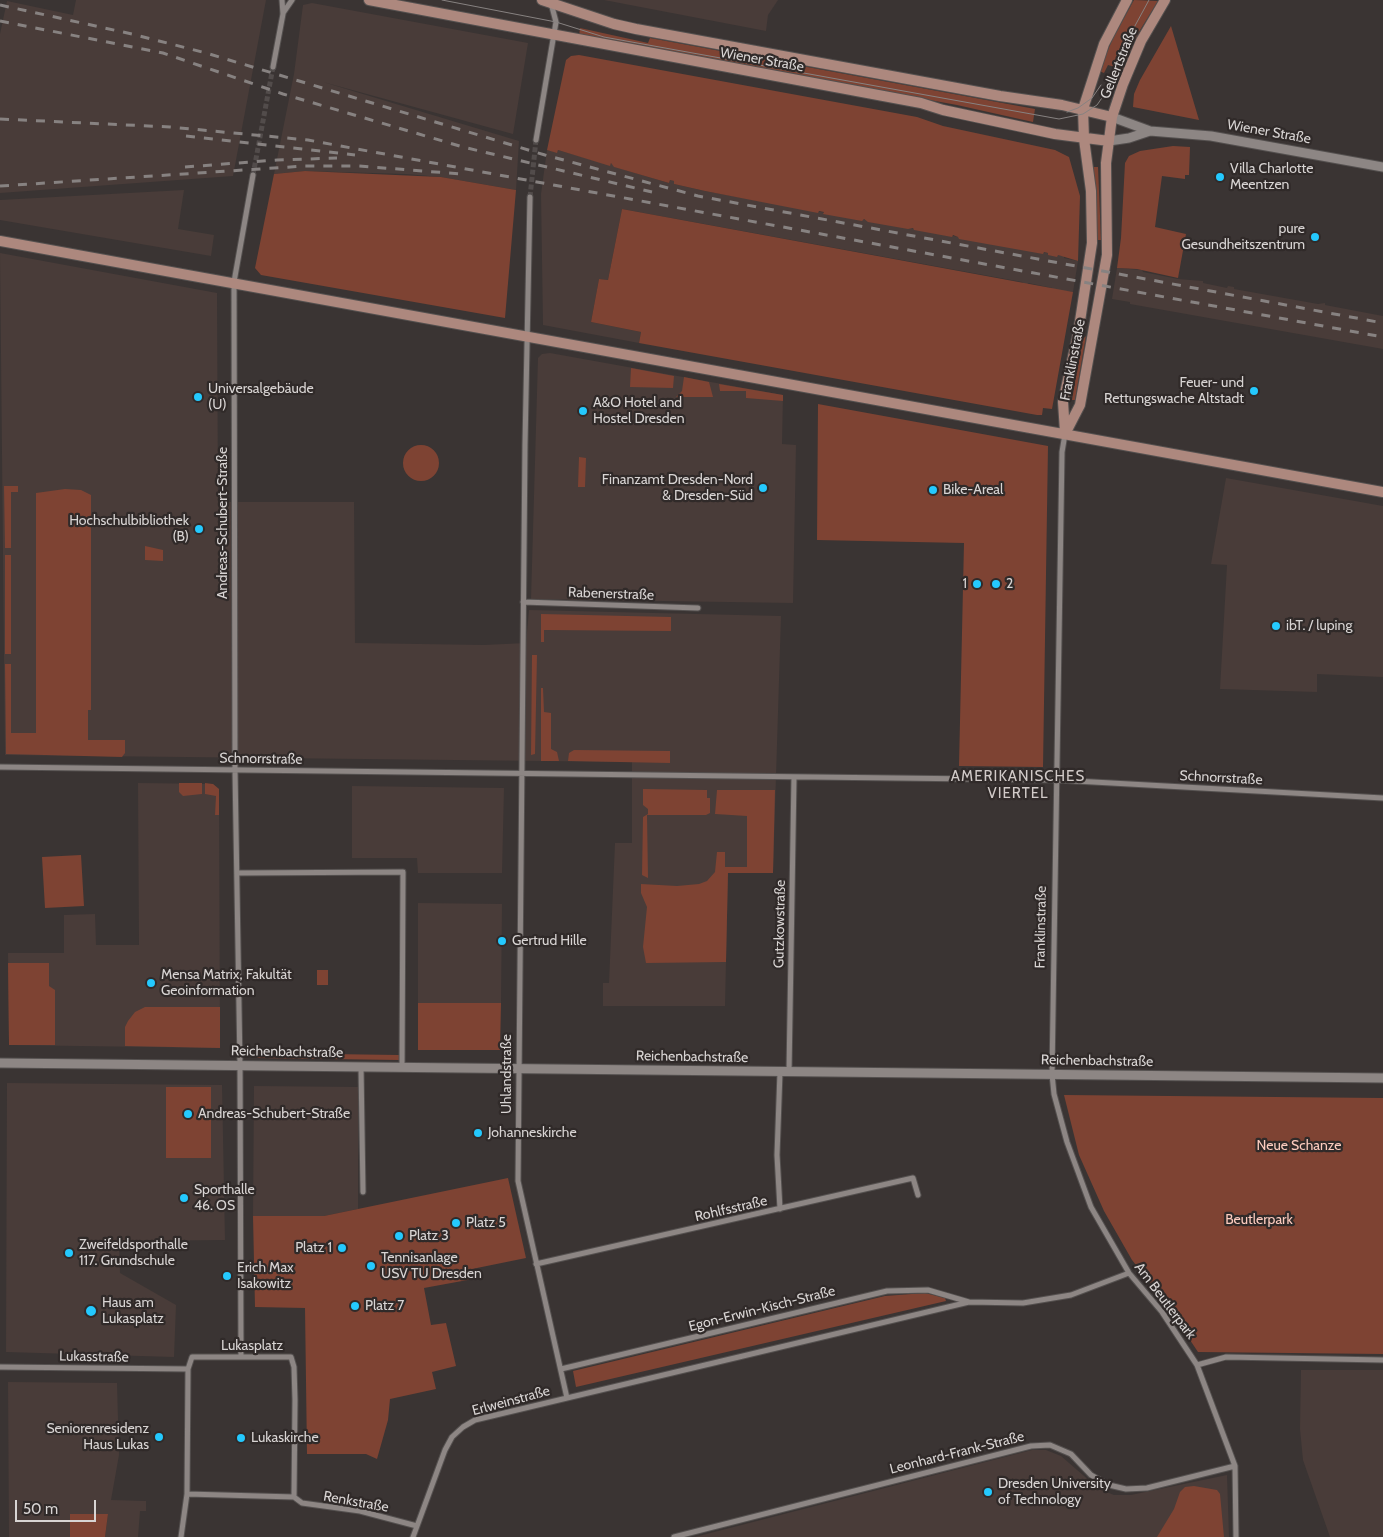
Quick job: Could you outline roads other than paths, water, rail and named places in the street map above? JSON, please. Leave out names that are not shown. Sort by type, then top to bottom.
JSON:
[{"type":"main road","name":"Wiener Straße","points":[[369,0],[921,103],[963,114],[1084,139],[1109,141]]},
{"type":"main road","name":"Gellertstraße","points":[[1084,139],[1083,109],[1104,44],[1127,0]]},
{"type":"main road","name":"Gellertstraße","points":[[1109,141],[1112,117],[1123,84],[1141,41],[1165,0]]},
{"type":"main road","name":"Wiener Straße","points":[[546,1],[614,24],[636,29],[1000,96],[1083,109],[1112,117]]},
{"type":"main road","name":"Franklinstraße","points":[[1065,434],[1063,402],[1085,296],[1092,243],[1091,190],[1084,139]]},
{"type":"main road","name":"Franklinstraße","points":[[1065,434],[1080,405],[1107,255],[1106,163],[1109,141]]},
{"type":"main road","points":[[0,241],[527,335],[1383,492]]},
{"type":"street","points":[[273,67],[283,14],[282,0]]},
{"type":"street","points":[[283,14],[292,0]]},
{"type":"street","name":"Wiener Straße","points":[[546,1],[555,19],[554,36]]},
{"type":"street","points":[[536,140],[554,36]]},
{"type":"street","name":"Wiener Straße","points":[[1112,117],[1150,131],[1194,133],[1383,167]]},
{"type":"street","name":"Wiener Straße","points":[[1109,141],[1129,138],[1150,131]]},
{"type":"street","name":"Andreas-Schubert-Straße","points":[[241,1358],[240,1066],[235,770],[234,282],[253,175]]},
{"type":"street","name":"Uhlandstraße","points":[[530,197],[523,602],[518,1181],[567,1398]]},
{"type":"street","name":"Franklinstraße","points":[[1052,1074],[1062,462],[1065,434]]},
{"type":"street","name":"Rabenerstraße","points":[[523,602],[698,608]]},
{"type":"street","name":"Schnorrstraße","points":[[0,767],[1057,780],[1383,798]]},
{"type":"street","name":"Gutzkowstraße","points":[[780,1209],[777,1155],[784,1072],[794,777]]},
{"type":"street","points":[[237,873],[403,872],[402,1067]]},
{"type":"street","name":"Reichenbachstraße","points":[[0,1063],[1383,1078]]},
{"type":"street","points":[[361,1067],[363,1192]]},
{"type":"street","name":"Am Beutlerpark","points":[[1052,1074],[1054,1094],[1066,1142],[1091,1207],[1129,1272],[1162,1312],[1197,1365],[1235,1466],[1236,1537]]},
{"type":"street","name":"Rohlfsstraße","points":[[536,1264],[913,1178],[918,1195]]},
{"type":"street","name":"Egon-Erwin-Kisch-Straße","points":[[567,1398],[969,1302],[1023,1303],[1071,1295],[1129,1272]]},
{"type":"street","name":"Egon-Erwin-Kisch-Straße","points":[[561,1369],[888,1291],[928,1290],[969,1302]]},
{"type":"street","name":"Lukasplatz","points":[[188,1369],[192,1357],[292,1357],[295,1400],[294,1497]]},
{"type":"street","points":[[1197,1365],[1226,1358],[1383,1360]]},
{"type":"street","name":"Lukasstraße","points":[[0,1367],[188,1369]]},
{"type":"street","points":[[181,1537],[186,1494],[188,1369]]},
{"type":"street","name":"Erlweinstraße","points":[[413,1537],[445,1450],[452,1437],[462,1427],[489,1415],[567,1398]]},
{"type":"street","name":"Leonhard-Frank-Straße","points":[[674,1537],[1031,1446],[1050,1445],[1071,1454],[1090,1475],[1109,1485],[1126,1489],[1170,1483],[1235,1466]]},
{"type":"street","points":[[186,1494],[294,1497]]},
{"type":"street","name":"Renkstraße","points":[[294,1497],[302,1503],[360,1511],[417,1526]]},
{"type":"tunnel","points":[[253,175],[273,67]]},
{"type":"tunnel","points":[[530,197],[536,140]]},
{"type":"tram line","points":[[442,0],[556,22],[604,37],[1059,119],[1083,114],[1097,105],[1106,92],[1124,46],[1149,0]]},
{"type":"tram line","points":[[1067,112],[1078,108],[1092,98],[1101,85]]},
{"type":"railway","points":[[0,5],[132,34],[206,53],[545,155],[698,196],[1383,323]]},
{"type":"railway","points":[[0,21],[163,53],[283,94],[463,147],[652,192]]},
{"type":"railway","points":[[0,119],[170,127],[308,140],[1383,337]]},
{"type":"railway","points":[[186,136],[355,155]]},
{"type":"railway","points":[[185,167],[277,160],[337,158]]},
{"type":"railway","points":[[0,186],[305,166],[359,166],[461,174]]},
{"type":"place","name":"Villa Charlotte Meentzen","points":[[1220,177]]},
{"type":"place","name":"pure Gesundheitszentrum","points":[[1315,237]]},
{"type":"place","name":"Feuer- und Rettungswache Altstadt","points":[[1254,391]]},
{"type":"place","name":"Universalgebäude (U)","points":[[198,397]]},
{"type":"place","name":"A&O Hotel and Hostel Dresden","points":[[583,411]]},
{"type":"place","name":"Finanzamt Dresden-Nord & Dresden-Süd","points":[[763,488]]},
{"type":"place","name":"Bike-Areal","points":[[933,490]]},
{"type":"place","name":"Hochschulbibliothek (B)","points":[[199,529]]},
{"type":"place","name":"1","points":[[977,584]]},
{"type":"place","name":"2","points":[[996,584]]},
{"type":"place","name":"ibT. / luping","points":[[1276,626]]},
{"type":"place","name":"Gertrud Hille","points":[[502,941]]},
{"type":"place","name":"Mensa Matrix, Fakultät Geoinformation","points":[[151,983]]},
{"type":"place","name":"Andreas-Schubert-Straße","points":[[188,1114]]},
{"type":"place","name":"Johanneskirche","points":[[478,1133]]},
{"type":"place","name":"Sporthalle 46. OS","points":[[184,1198]]},
{"type":"place","name":"Platz 5","points":[[456,1223]]},
{"type":"place","name":"Platz 3","points":[[399,1236]]},
{"type":"place","name":"Platz 1","points":[[342,1248]]},
{"type":"place","name":"Zweifeldsporthalle 117. Grundschule","points":[[69,1253]]},
{"type":"place","name":"Tennisanlage USV TU Dresden","points":[[371,1266]]},
{"type":"place","name":"Erich Max Isakowitz","points":[[227,1276]]},
{"type":"place","name":"Platz 7","points":[[355,1306]]},
{"type":"place","name":"Haus am Lukasplatz","points":[[91,1311]]},
{"type":"place","name":"Seniorenresidenz Haus Lukas","points":[[159,1437]]},
{"type":"place","name":"Lukaskirche","points":[[241,1438]]},
{"type":"place","name":"Dresden University of Technology","points":[[988,1492]]},
{"type":"district","name":"AMERIKANISCHES VIERTEL","points":[[1018,786]]},
{"type":"park label","name":"Neue Schanze","points":[[1299,1146]]},
{"type":"park label","name":"Beutlerpark","points":[[1259,1220]]}]
